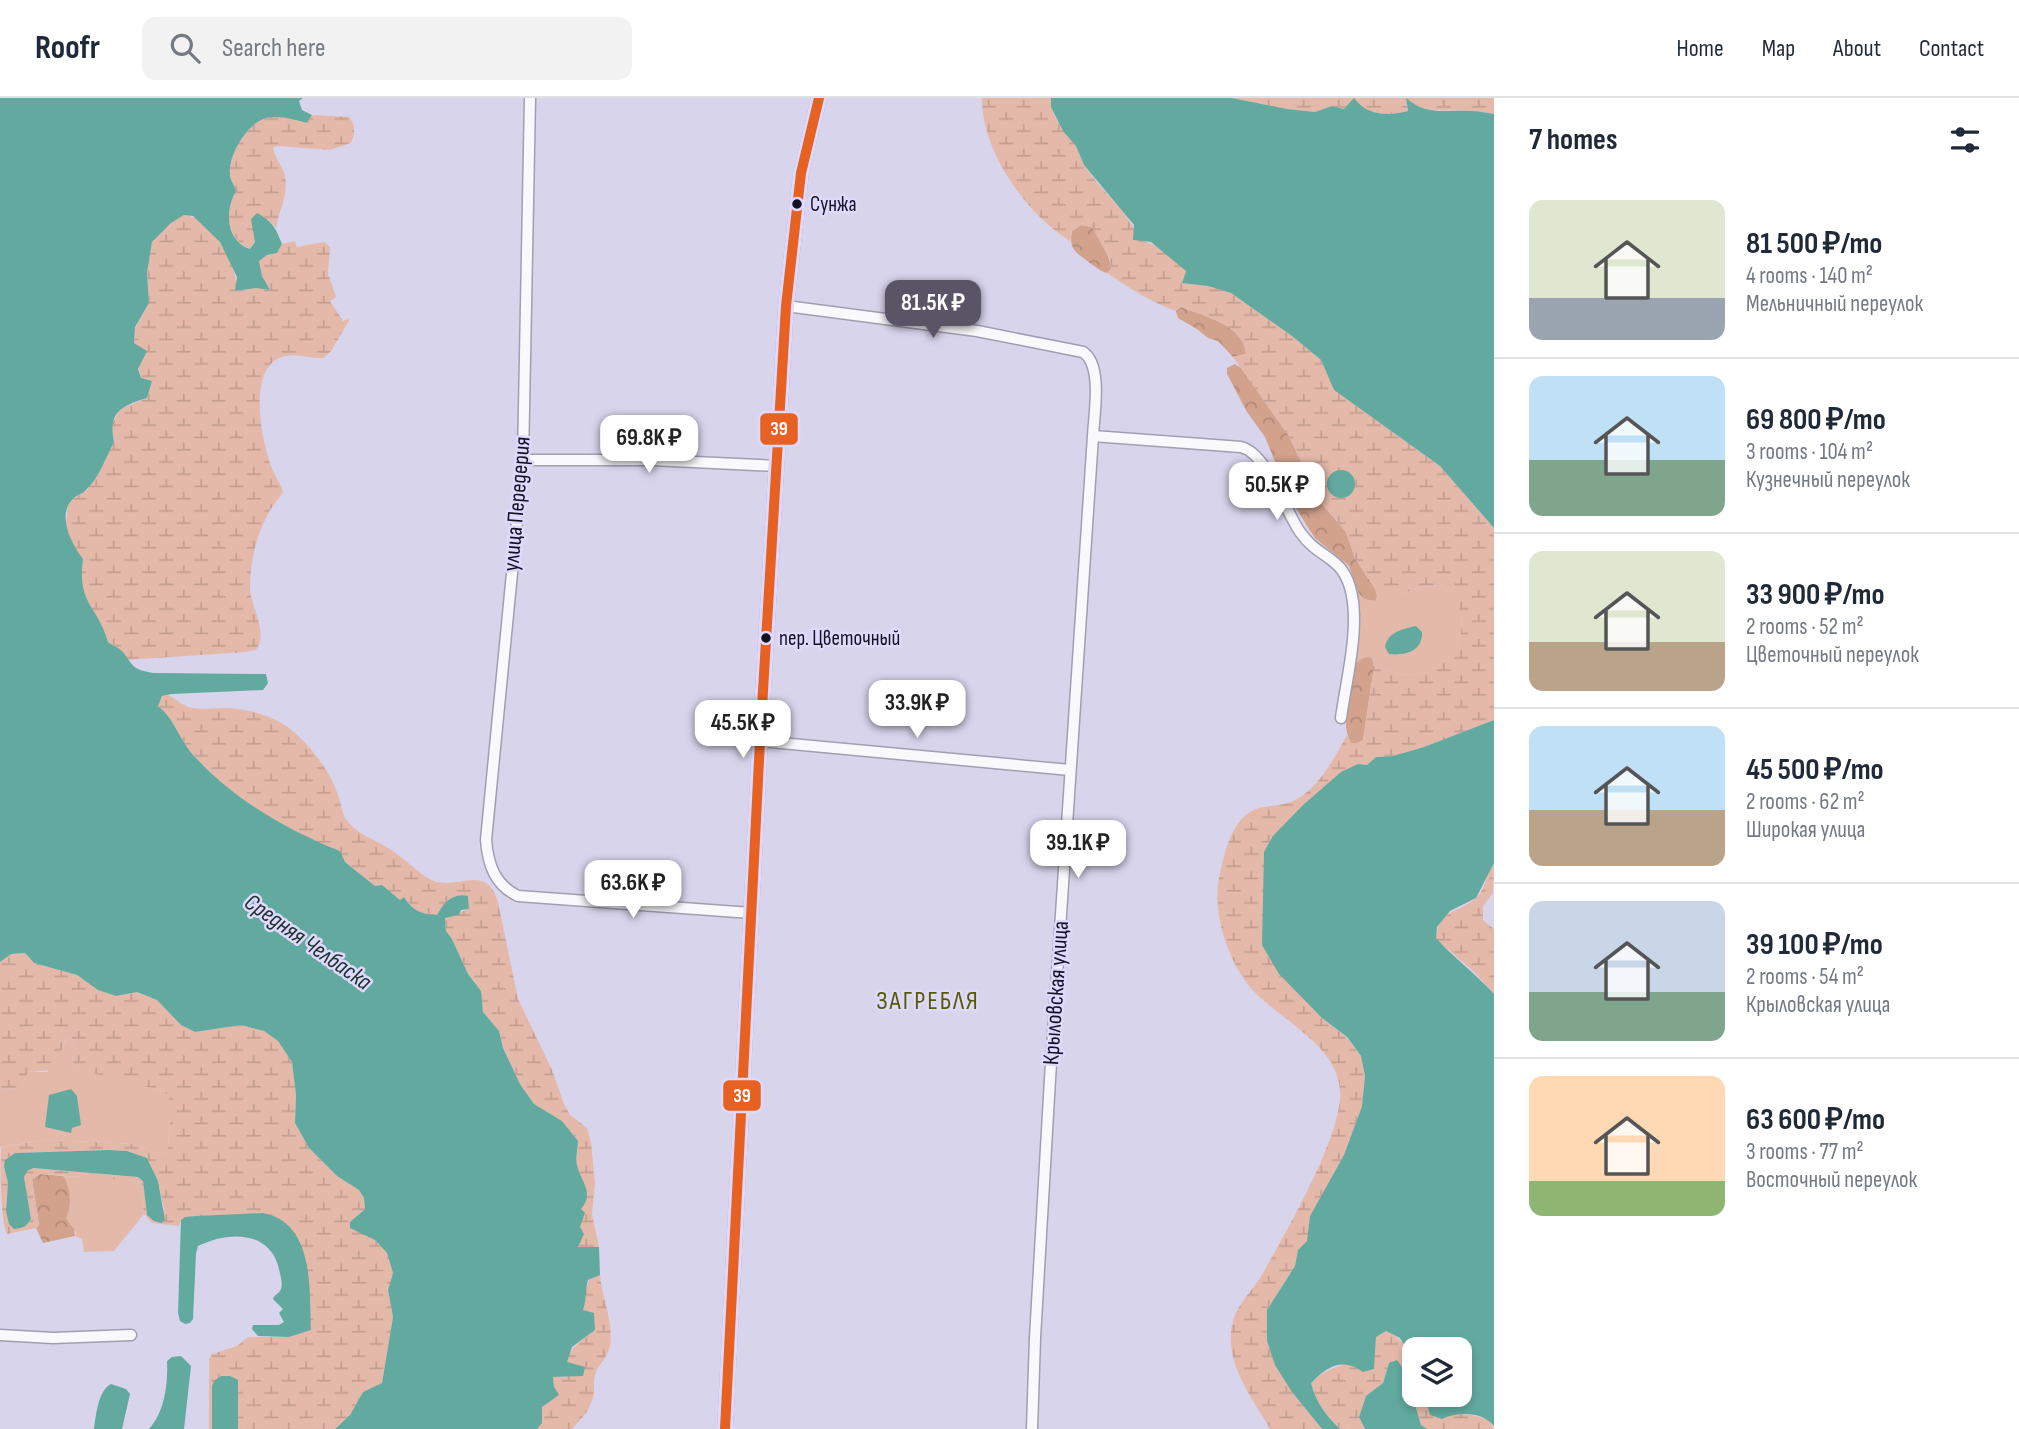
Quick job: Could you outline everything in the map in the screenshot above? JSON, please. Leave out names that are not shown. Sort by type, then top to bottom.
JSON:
[{"type":"street","name":"улица Передерия","points":[[530,98],[523,460],[487,852],[494,876],[507,891],[518,896],[751,913]]},
{"type":"street","points":[[724,1429],[786,306],[801,173],[819,98]]},
{"type":"street","name":"Крыловская улица","points":[[786,306],[978,331],[1083,352],[1091,359],[1096,380],[1035,1338],[1032,1429]]},
{"type":"street","points":[[1093,436],[1241,447],[1252,451],[1300,533],[1348,576],[1353,598],[1353,628],[1341,718]]},
{"type":"street","points":[[523,460],[653,460],[777,466]]},
{"type":"street","points":[[760,741],[1070,770]]},
{"type":"street","points":[[0,1335],[53,1338],[131,1335]]},
{"type":"green space","points":[[982,98],[1051,98],[1056,118],[1076,146],[1092,176],[1129,220],[1140,241],[1153,244],[1186,271],[1182,283],[1208,286],[1231,293],[1292,336],[1321,360],[1334,390],[1440,466],[1494,528],[1494,720],[1424,747],[1393,756],[1376,757],[1367,765],[1358,764],[1303,805],[1291,819],[1322,1018],[1346,1037],[1361,1056],[1365,1076],[1362,1106],[1344,1155],[1310,1216],[1308,1241],[1298,1250],[1295,1266],[1267,1310],[1292,1392],[1322,1429],[1270,1429],[1236,1366],[1232,1354],[1231,1331],[1236,1312],[1263,1273],[1297,1211],[1330,1140],[1340,1099],[1338,1080],[1332,1064],[1321,1049],[1262,999],[1242,976],[1229,950],[1220,921],[1217,891],[1219,878],[1231,837],[1242,819],[1259,808],[1286,803],[1303,795],[1325,772],[1347,735],[1351,743],[1363,740],[1374,666],[1411,675],[1433,670],[1456,648],[1462,627],[1460,611],[1440,585],[1417,588],[1402,594],[1384,594],[1375,589],[1355,558],[1346,532],[1315,492],[1289,436],[1233,357],[1246,354],[1244,344],[1238,336],[1211,318],[1181,307],[1176,311],[1158,303],[1107,273],[1111,269],[1110,260],[1092,227],[1081,225],[1072,231],[1070,241],[1038,215],[1009,179],[998,159],[989,138]]},
{"type":"green space","points":[[1232,98],[1494,98],[1494,114],[1429,110],[1406,100],[1408,111],[1395,113],[1377,113],[1359,105],[1344,109],[1332,106],[1315,112]]},
{"type":"green space","points":[[312,115],[349,117],[354,130],[351,143],[330,150],[273,147],[283,169],[286,187],[276,228],[268,219],[250,249],[236,239],[230,224],[230,207],[236,191],[231,181],[230,167],[235,151],[250,128],[263,119],[280,117],[307,123]]},
{"type":"green space","points":[[184,215],[202,222],[217,237],[232,266],[236,291],[256,288],[269,290],[259,261],[267,255],[277,253],[282,244],[295,241],[297,247],[324,242],[330,247],[328,274],[336,297],[330,301],[343,321],[350,319],[324,358],[286,356],[273,362],[265,374],[261,389],[261,426],[269,461],[283,492],[264,522],[253,559],[250,587],[261,635],[256,650],[126,660],[122,651],[108,642],[84,598],[81,581],[83,559],[71,544],[66,524],[68,506],[73,499],[87,490],[101,467],[114,442],[111,426],[120,409],[147,398],[152,381],[141,379],[134,344],[135,328],[149,303],[147,273],[152,242],[171,223]]},
{"type":"green space","points":[[1081,225],[1092,227],[1107,252],[1111,269],[1107,273],[1091,264],[1073,247],[1072,231]]},
{"type":"green space","points":[[1181,307],[1231,329],[1244,344],[1246,354],[1233,357],[1218,341],[1208,338],[1178,318],[1176,311]]},
{"type":"green space","points":[[1235,364],[1241,368],[1289,436],[1322,504],[1346,532],[1355,558],[1375,589],[1375,601],[1364,599],[1358,592],[1349,566],[1315,538],[1290,498],[1265,437],[1247,412],[1227,374],[1227,368]]},
{"type":"green space","points":[[1369,579],[1402,594],[1417,588],[1440,585],[1453,599],[1460,611],[1462,627],[1456,648],[1442,664],[1433,670],[1411,675],[1374,666],[1372,658],[1354,664],[1359,633],[1358,592],[1364,599],[1375,601]]},
{"type":"green space","points":[[1366,657],[1372,658],[1374,667],[1363,740],[1351,743],[1346,715],[1354,664]]},
{"type":"green space","points":[[168,695],[190,708],[240,709],[282,723],[304,741],[323,765],[337,792],[346,819],[357,831],[393,851],[436,882],[477,880],[492,889],[498,902],[518,999],[552,1070],[564,1104],[570,1115],[587,1128],[595,1183],[592,1214],[599,1247],[577,1248],[580,1209],[588,1195],[576,1164],[578,1141],[562,1121],[534,1104],[520,1084],[503,1048],[499,1031],[483,1012],[481,991],[468,974],[446,931],[445,918],[469,909],[468,896],[442,906],[437,916],[422,913],[404,897],[400,900],[382,885],[375,886],[345,862],[339,851],[300,834],[244,800],[190,752],[169,717],[158,706],[162,696]]},
{"type":"green space","points":[[1494,863],[1493,893],[1483,906],[1483,920],[1494,929],[1494,994],[1474,972],[1436,939],[1445,917],[1476,898]]},
{"type":"green space","points":[[25,953],[34,963],[77,975],[98,990],[116,996],[137,992],[157,1000],[181,1025],[195,1032],[241,1025],[264,1031],[278,1041],[292,1062],[296,1095],[295,1123],[309,1148],[337,1176],[359,1190],[364,1198],[365,1209],[350,1222],[375,1240],[387,1253],[393,1273],[388,1290],[393,1317],[382,1384],[363,1392],[350,1415],[335,1429],[238,1429],[238,1380],[212,1386],[212,1429],[209,1429],[209,1359],[212,1354],[237,1346],[248,1337],[289,1337],[311,1330],[300,1241],[181,1220],[179,1226],[152,1223],[144,1214],[141,1184],[138,1181],[40,1174],[32,1179],[39,1225],[7,1234],[2,1205],[1,1147],[46,1140],[138,1144],[159,1155],[167,1153],[170,1114],[167,1094],[160,1090],[76,1069],[72,1059],[76,1046],[71,1037],[67,1038],[53,1070],[28,1072],[20,1088],[0,1090],[0,962],[10,954]],"holes":[[[127,1151],[147,1158],[158,1181],[164,1209],[147,1215],[143,1181],[138,1177],[33,1168],[26,1171],[24,1177],[31,1219],[28,1224],[22,1227],[6,1211],[8,1183],[5,1160],[15,1153]]]},
{"type":"green space","points":[[71,1037],[76,1046],[72,1059],[76,1069],[142,1084],[167,1093],[170,1114],[167,1153],[159,1155],[138,1144],[46,1140],[0,1147],[0,1090],[20,1088],[28,1072],[47,1072],[67,1038]]},
{"type":"green space","points":[[40,1174],[63,1176],[70,1203],[66,1218],[74,1229],[75,1236],[43,1243],[36,1228],[39,1225],[32,1179]]},
{"type":"green space","points":[[63,1176],[134,1179],[141,1184],[144,1214],[114,1251],[84,1252],[82,1239],[75,1236],[76,1233],[66,1218],[70,1203]]},
{"type":"green space","points":[[600,1275],[611,1337],[609,1351],[595,1375],[592,1402],[572,1429],[537,1429],[553,1377],[567,1377],[570,1354],[595,1330],[583,1310],[589,1280]]},
{"type":"green space","points":[[1386,1331],[1402,1342],[1402,1370],[1389,1363],[1383,1383],[1366,1396],[1359,1417],[1365,1429],[1340,1429],[1322,1408],[1311,1383],[1333,1368],[1375,1356],[1376,1337]]},
{"type":"green space","points":[[1415,1407],[1429,1407],[1442,1419],[1460,1414],[1489,1420],[1494,1429],[1427,1429],[1421,1426]]},
{"type":"water","name":"Средняя Челбаска","points":[[0,98],[303,98],[299,101],[302,110],[312,115],[307,123],[280,117],[263,119],[256,123],[239,143],[230,167],[230,177],[236,191],[229,215],[236,239],[250,249],[255,242],[251,219],[257,213],[273,226],[282,244],[277,253],[267,255],[259,261],[262,276],[270,290],[256,288],[235,291],[237,277],[220,242],[193,216],[184,215],[171,223],[152,242],[147,273],[149,303],[135,327],[134,343],[147,351],[138,369],[141,378],[152,381],[147,398],[118,412],[113,424],[114,442],[95,480],[68,506],[66,521],[74,546],[83,559],[85,595],[104,629],[108,642],[122,651],[134,666],[153,673],[266,674],[268,683],[263,690],[162,696],[158,706],[169,717],[190,752],[211,773],[245,800],[281,823],[340,851],[345,862],[375,886],[382,885],[400,900],[404,897],[418,911],[437,915],[449,900],[468,896],[469,909],[461,910],[459,915],[445,918],[446,931],[468,974],[481,991],[483,1012],[499,1031],[503,1048],[520,1084],[534,1104],[562,1121],[578,1141],[576,1163],[586,1187],[587,1198],[581,1209],[585,1213],[580,1227],[584,1234],[578,1247],[599,1247],[600,1275],[588,1280],[583,1310],[594,1313],[595,1330],[572,1347],[567,1362],[585,1367],[583,1376],[553,1377],[554,1387],[559,1395],[542,1407],[542,1423],[537,1429],[335,1429],[350,1415],[363,1392],[382,1383],[393,1317],[388,1290],[393,1273],[387,1253],[375,1240],[350,1228],[350,1222],[365,1209],[364,1198],[359,1190],[337,1176],[309,1148],[295,1123],[296,1095],[292,1062],[278,1041],[264,1031],[241,1025],[195,1032],[181,1025],[157,1000],[137,992],[116,996],[98,990],[77,975],[34,963],[25,953],[11,954],[0,962]]},
{"type":"water","points":[[1051,98],[1232,98],[1315,112],[1332,106],[1344,109],[1354,98],[1372,111],[1393,114],[1408,111],[1406,98],[1429,110],[1494,114],[1494,528],[1440,466],[1334,390],[1321,360],[1292,336],[1231,293],[1208,286],[1182,283],[1186,271],[1151,242],[1133,240],[1134,225],[1084,165],[1076,146],[1063,131],[1051,107]]},
{"type":"water","points":[[1341,470],[1351,474],[1355,484],[1351,494],[1341,498],[1331,494],[1327,484],[1331,474]]},
{"type":"water","points":[[1416,626],[1422,632],[1420,644],[1407,653],[1389,654],[1385,647],[1389,638],[1401,630]]},
{"type":"water","points":[[1494,720],[1494,863],[1476,898],[1450,911],[1437,927],[1436,938],[1494,994],[1494,1426],[1476,1415],[1462,1414],[1442,1419],[1430,1415],[1428,1407],[1472,1407],[1472,1337],[1402,1337],[1402,1341],[1386,1331],[1376,1337],[1374,1369],[1363,1372],[1356,1367],[1342,1364],[1329,1368],[1311,1383],[1322,1408],[1340,1429],[1322,1429],[1292,1392],[1275,1365],[1267,1341],[1267,1310],[1295,1266],[1298,1250],[1307,1241],[1310,1216],[1344,1155],[1362,1106],[1365,1076],[1361,1056],[1347,1037],[1322,1018],[1279,974],[1262,945],[1264,852],[1273,836],[1341,772],[1358,764],[1367,765],[1376,757],[1393,756]]},
{"type":"water","points":[[71,1089],[77,1096],[81,1125],[72,1128],[71,1133],[45,1127],[49,1095]]},
{"type":"water","points":[[127,1151],[147,1158],[158,1181],[165,1220],[161,1223],[147,1215],[143,1181],[138,1177],[33,1168],[27,1171],[24,1177],[31,1219],[19,1228],[14,1229],[9,1224],[6,1211],[8,1183],[5,1160],[15,1153]]},
{"type":"water","points":[[263,1213],[280,1219],[292,1230],[301,1244],[309,1278],[311,1330],[289,1337],[258,1336],[252,1329],[253,1325],[279,1325],[284,1322],[279,1313],[283,1309],[273,1299],[281,1289],[281,1277],[274,1256],[267,1247],[246,1237],[234,1236],[198,1246],[193,1319],[185,1324],[180,1321],[181,1220],[196,1216]]},
{"type":"water","points":[[181,1356],[191,1366],[184,1429],[149,1429],[159,1414],[164,1397],[167,1361]]},
{"type":"water","points":[[1397,1360],[1402,1367],[1402,1407],[1416,1407],[1421,1425],[1427,1429],[1365,1429],[1359,1417],[1366,1396],[1383,1383],[1389,1363]]},
{"type":"water","points":[[221,1376],[238,1380],[238,1429],[212,1429],[212,1386]]},
{"type":"water","points":[[111,1384],[126,1389],[130,1394],[122,1429],[94,1429],[100,1398]]},
{"type":"transit line","name":"39","points":[[725,1429],[760,741],[786,306],[801,173],[819,98]]},
{"type":"place","name":"Сунжа","points":[[797,204]]},
{"type":"place","name":"пер. Цветочный","points":[[766,638]]},
{"type":"district","name":"ЗАГРЕБЛЯ","points":[[928,1001]]}]
